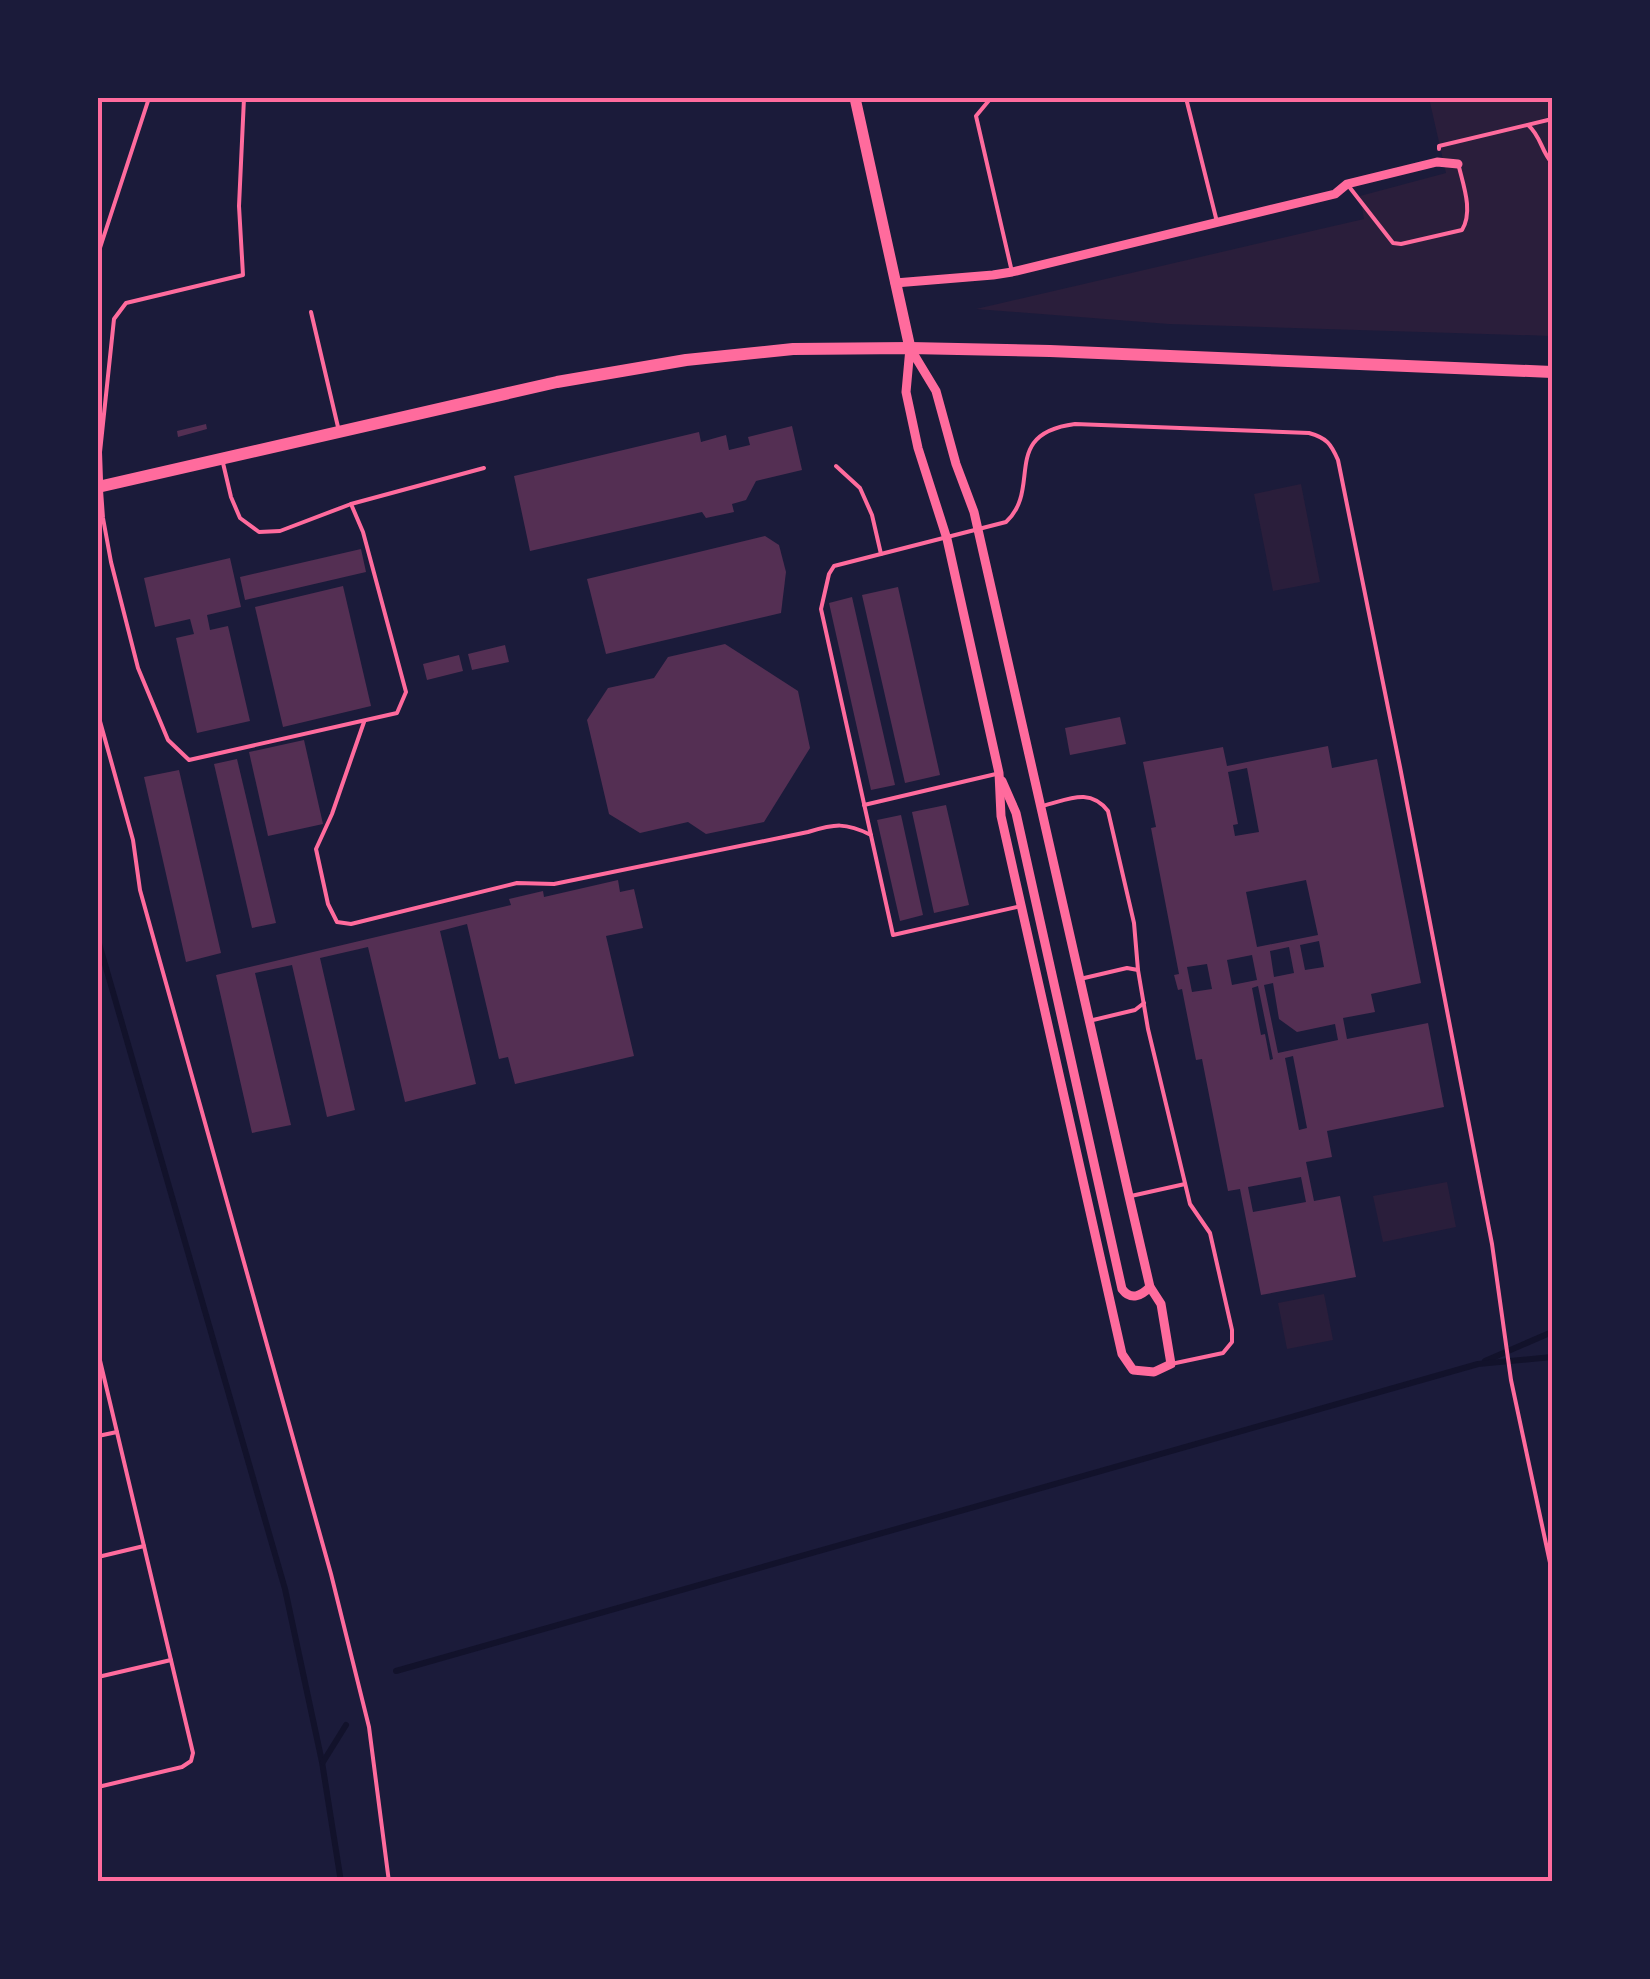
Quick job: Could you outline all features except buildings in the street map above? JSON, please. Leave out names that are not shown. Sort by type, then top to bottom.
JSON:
[{"type":"main road","points":[[99,487],[556,382],[686,360],[793,349],[910,348],[1552,372]]},
{"type":"street","points":[[855,98],[910,348],[936,391],[974,512],[1128,1196],[1150,1286],[1160,1304],[1171,1364],[1154,1372],[1133,1370],[1122,1354],[1001,816],[999,774],[947,539],[918,448],[906,392],[910,348]]},
{"type":"street","points":[[895,283],[1012,272],[1336,194],[1347,184],[1438,162],[1458,164]]},
{"type":"street","points":[[999,774],[1016,813],[1122,1289],[1134,1296],[1150,1286]]},
{"type":"lane","points":[[244,98],[239,206],[244,275],[126,303],[114,319],[100,452],[103,518],[138,668],[168,740],[189,760],[398,713],[406,692],[363,532],[351,504]]},
{"type":"lane","points":[[991,98],[976,116],[1012,272]]},
{"type":"lane","points":[[1186,98],[1217,222]]},
{"type":"lane","points":[[1347,184],[1392,243],[1400,244],[1462,230],[1468,220],[1458,164]]},
{"type":"lane","points":[[310,312],[339,432]]},
{"type":"lane","points":[[1021,906],[892,935],[822,609],[834,566],[1006,522],[1018,506],[1028,452],[1038,437],[1055,426],[1310,433],[1323,437],[1338,460],[1404,786],[1492,1244],[1512,1380],[1552,1572]]},
{"type":"lane","points":[[222,458],[240,518],[258,532],[280,531],[351,504],[484,468]]},
{"type":"lane","points":[[836,466],[860,488],[872,515],[881,554]]},
{"type":"lane","points":[[364,720],[316,849],[328,904],[337,922],[350,924],[517,883],[554,884],[832,824],[852,826],[871,835]]},
{"type":"lane","points":[[864,805],[999,774]]},
{"type":"lane","points":[[1040,806],[1086,796],[1099,799],[1108,811],[1134,923],[1148,1028],[1185,1184],[1190,1204],[1210,1233],[1232,1342],[1223,1353],[1171,1364]]},
{"type":"lane","points":[[1079,980],[1127,968],[1138,970]]},
{"type":"lane","points":[[1088,1021],[1136,1010],[1144,1003]]},
{"type":"lane","points":[[1128,1196],[1185,1184]]},
{"type":"lane","points":[[98,1352],[193,1753],[191,1761],[182,1767],[98,1787]]},
{"type":"lane","points":[[98,1436],[117,1432]]},
{"type":"lane","points":[[98,1558],[144,1546]]},
{"type":"lane","points":[[98,1677],[171,1660]]},
{"type":"path","points":[[98,254],[149,98]]},
{"type":"path","points":[[1439,146],[1552,119]]},
{"type":"path","points":[[1528,125],[1540,136],[1552,163]]},
{"type":"path","points":[[98,714],[133,840],[140,890],[331,1574],[369,1728],[389,1882]]},
{"type":"shaded area","points":[[1429,98],[1552,98],[1552,336],[1169,324],[976,309],[1364,219],[1360,196],[1446,173]]},
{"type":"shaded area","points":[[1301,484],[1320,582],[1273,591],[1254,494]]},
{"type":"shaded area","points":[[1447,1182],[1456,1227],[1383,1242],[1373,1196]]},
{"type":"shaded area","points":[[1324,1294],[1333,1340],[1287,1349],[1278,1303]]},
{"type":"waterway","points":[[98,940],[285,1589],[322,1762],[341,1882]]},
{"type":"waterway","points":[[1485,1361],[1552,1332]]},
{"type":"waterway","points":[[396,1671],[1478,1364],[1552,1357]]},
{"type":"waterway","points":[[323,1762],[346,1725]]}]
